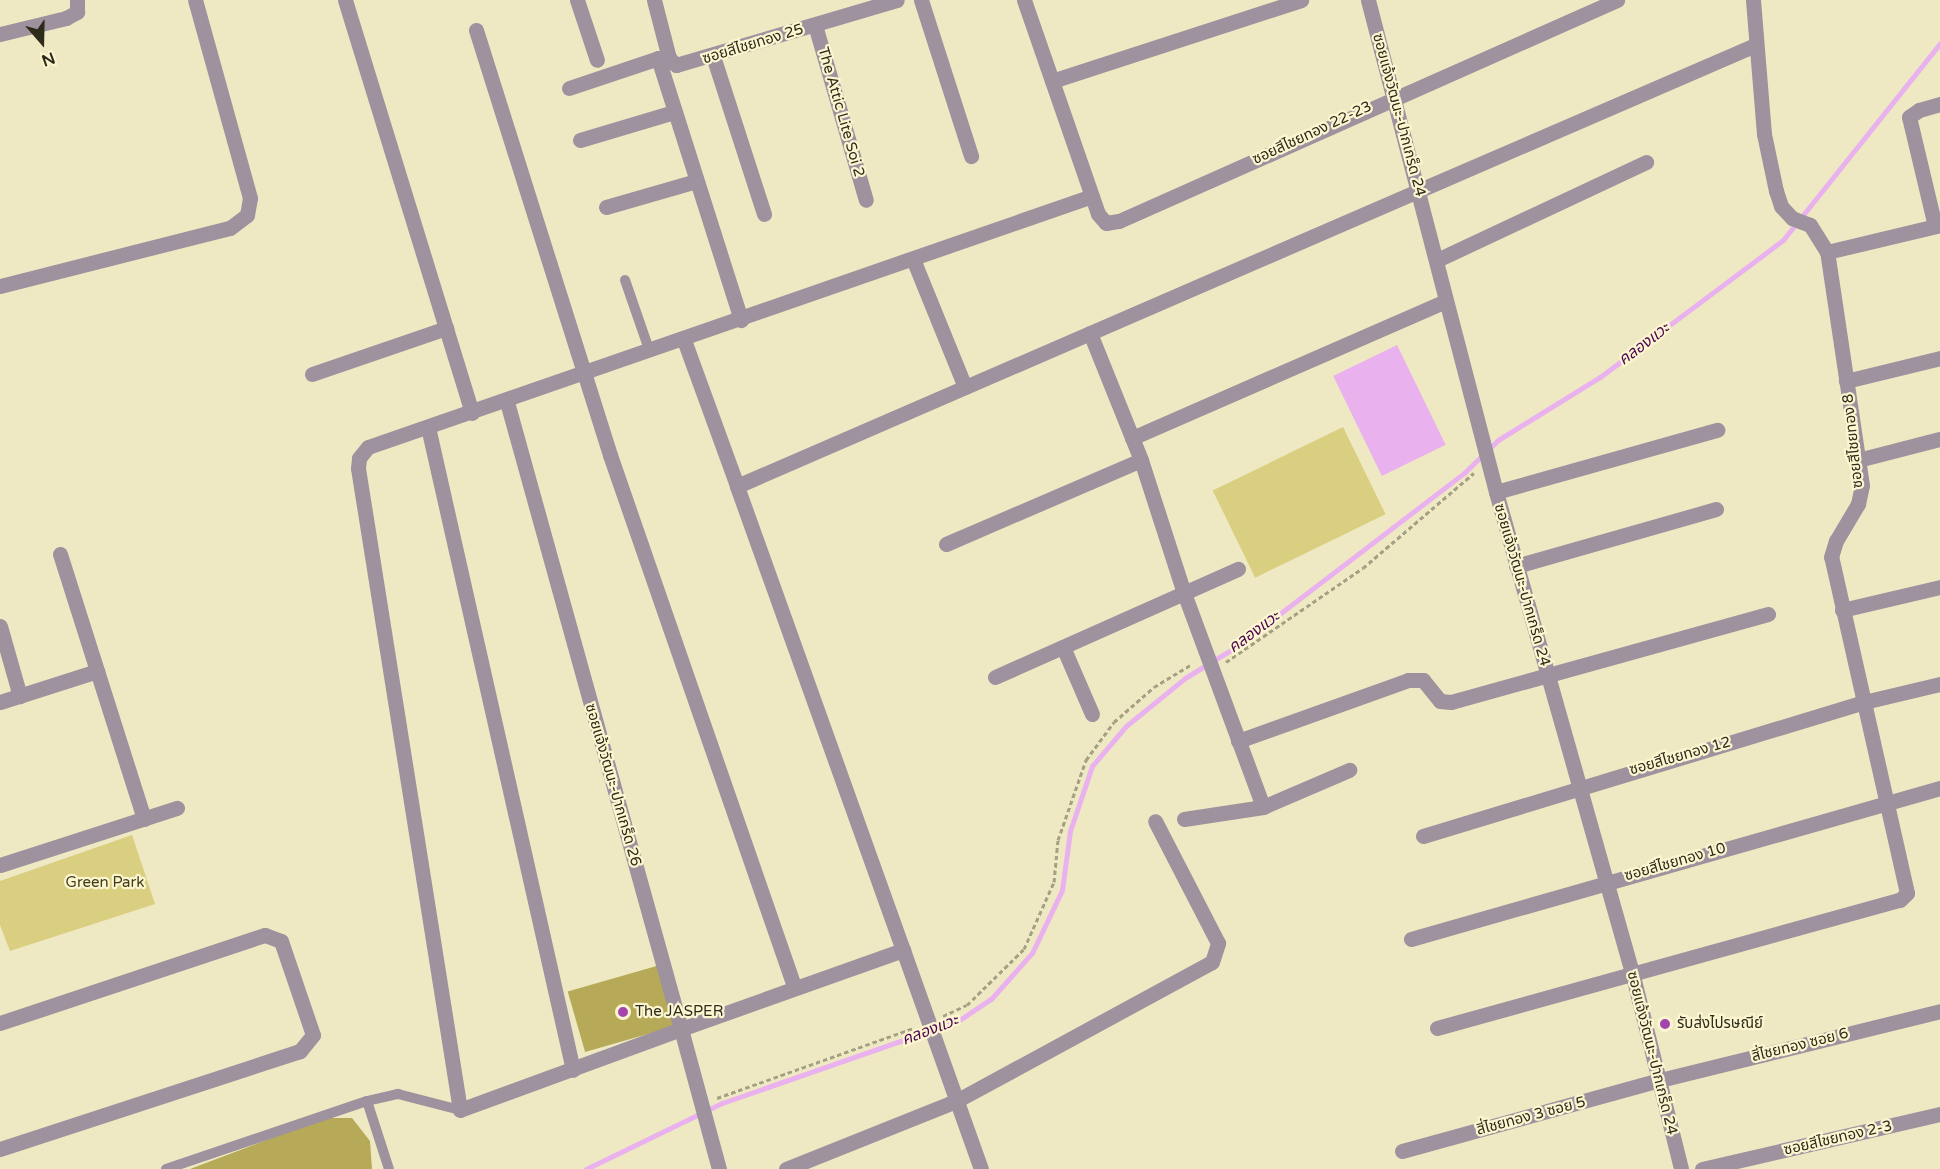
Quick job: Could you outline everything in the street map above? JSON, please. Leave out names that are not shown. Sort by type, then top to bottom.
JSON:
[{"type":"street","points":[[0,34],[66,18],[77,12],[77,0]]},
{"type":"street","points":[[0,286],[230,228],[247,215],[250,198],[195,0]]},
{"type":"street","points":[[345,0],[472,413]]},
{"type":"street","points":[[577,0],[597,60]]},
{"type":"street","name":"ซอยสีไชยทอง 25","points":[[654,0],[669,58],[676,65],[713,56],[897,0]]},
{"type":"street","points":[[921,0],[971,156]]},
{"type":"street","points":[[903,950],[794,986],[573,1070],[460,1110],[358,468],[368,447],[586,375],[1092,196],[1024,0]]},
{"type":"street","points":[[1052,81],[1301,0]]},
{"type":"street","name":"ซอยแจ้งวัฒนะ-ปากเกร็ด 24","points":[[1368,0],[1420,190],[1445,301],[1516,566],[1632,972],[1681,1169]]},
{"type":"street","name":"ซอยสีไชยทอง 22-23","points":[[1092,196],[1098,214],[1106,223],[1119,221],[1393,96],[1617,0]]},
{"type":"street","name":"ซอยสีไชยทอง 8","points":[[1632,972],[1900,900],[1907,893],[1831,557],[1836,541],[1858,504],[1862,485],[1827,252],[1820,235],[1780,206],[1764,134],[1753,0]]},
{"type":"street","name":"The Attic Lite Soi 2","points":[[815,25],[866,200]]},
{"type":"street","points":[[476,30],[586,375],[794,986]]},
{"type":"street","points":[[737,486],[1755,45]]},
{"type":"street","points":[[713,56],[764,214]]},
{"type":"street","points":[[568,88],[658,58],[741,320]]},
{"type":"street","points":[[1827,252],[1937,225],[1909,117],[1919,110],[1940,104]]},
{"type":"street","points":[[580,140],[674,112]]},
{"type":"street","points":[[1437,260],[1646,162]]},
{"type":"street","points":[[606,207],[696,181]]},
{"type":"street","points":[[913,259],[965,387]]},
{"type":"street","points":[[1132,438],[1445,301]]},
{"type":"street","points":[[312,374],[446,328]]},
{"type":"street","points":[[1090,333],[1141,460],[1184,593],[1263,807]]},
{"type":"street","points":[[684,340],[981,1169]]},
{"type":"street","points":[[1846,381],[1940,358]]},
{"type":"street","name":"ซอยแจ้งวัฒนะ-ปากเกร็ด 26","points":[[507,402],[719,1169]]},
{"type":"street","points":[[428,427],[573,1070]]},
{"type":"street","points":[[1496,492],[1717,430]]},
{"type":"street","points":[[1858,460],[1940,439]]},
{"type":"street","points":[[946,544],[1141,460]]},
{"type":"street","points":[[1516,566],[1716,510]]},
{"type":"street","points":[[60,554],[144,819]]},
{"type":"street","points":[[995,677],[1238,569]]},
{"type":"street","points":[[1842,610],[1940,587]]},
{"type":"street","points":[[1238,741],[1408,680],[1423,680],[1440,701],[1451,702],[1547,673],[1768,614]]},
{"type":"street","points":[[0,626],[20,696]]},
{"type":"street","points":[[1063,646],[1092,714]]},
{"type":"street","points":[[0,702],[98,671]]},
{"type":"street","name":"ซอยสีไชยทอง 12","points":[[1423,836],[1580,786],[1863,702],[1940,684]]},
{"type":"street","points":[[1184,819],[1263,807],[1349,770]]},
{"type":"street","name":"ซอยสีไชยทอง 10","points":[[1411,939],[1886,801],[1940,788]]},
{"type":"street","points":[[0,865],[177,808]]},
{"type":"street","points":[[786,1169],[956,1101],[1212,962],[1218,943],[1155,821]]},
{"type":"street","points":[[0,1023],[274,936],[281,941],[313,1035],[300,1051],[0,1149]]},
{"type":"street","points":[[1437,1028],[1632,972]]},
{"type":"street","name":"สี่ไชยทอง ซอย 6","points":[[1660,1080],[1940,1011]]},
{"type":"street","name":"สี่ไชยทอง 3 ซอย 5","points":[[1402,1152],[1660,1080]]},
{"type":"street","name":"ซอยสีไชยทอง 2-3","points":[[1702,1169],[1940,1114]]},
{"type":"lane","points":[[625,280],[650,352]]},
{"type":"lane","points":[[166,1169],[367,1101],[398,1094],[460,1110]]},
{"type":"lane","points":[[367,1101],[389,1169]]},
{"type":"path","points":[[1213,671],[1364,568],[1488,461]]},
{"type":"path","points":[[701,1104],[928,1023],[967,1005],[1024,949],[1054,882],[1058,840],[1086,760],[1114,722],[1154,687],[1207,655]]},
{"type":"green space","points":[[1343,427],[1386,514],[1255,578],[1213,491]]},
{"type":"green space","name":"Green Park","points":[[132,835],[155,904],[10,951],[0,925],[0,881]]},
{"type":"shaded area","points":[[1397,345],[1446,445],[1382,476],[1333,376]]},
{"type":"building","name":"The JASPER","points":[[660,965],[677,1026],[585,1052],[568,991]]},
{"type":"building","points":[[325,1118],[352,1118],[370,1141],[372,1169],[190,1169]]},
{"type":"waterway","name":"คลองแวะ","points":[[586,1169],[722,1103],[958,1021],[991,999],[1032,953],[1062,890],[1070,831],[1092,766],[1126,726],[1185,678],[1239,645],[1464,473],[1498,440],[1600,377],[1783,240],[1940,43]]},
{"type":"place","name":"The JASPER","points":[[623,1012]]},
{"type":"place","name":"รับส่งไปรษณีย์","points":[[1665,1024]]}]
